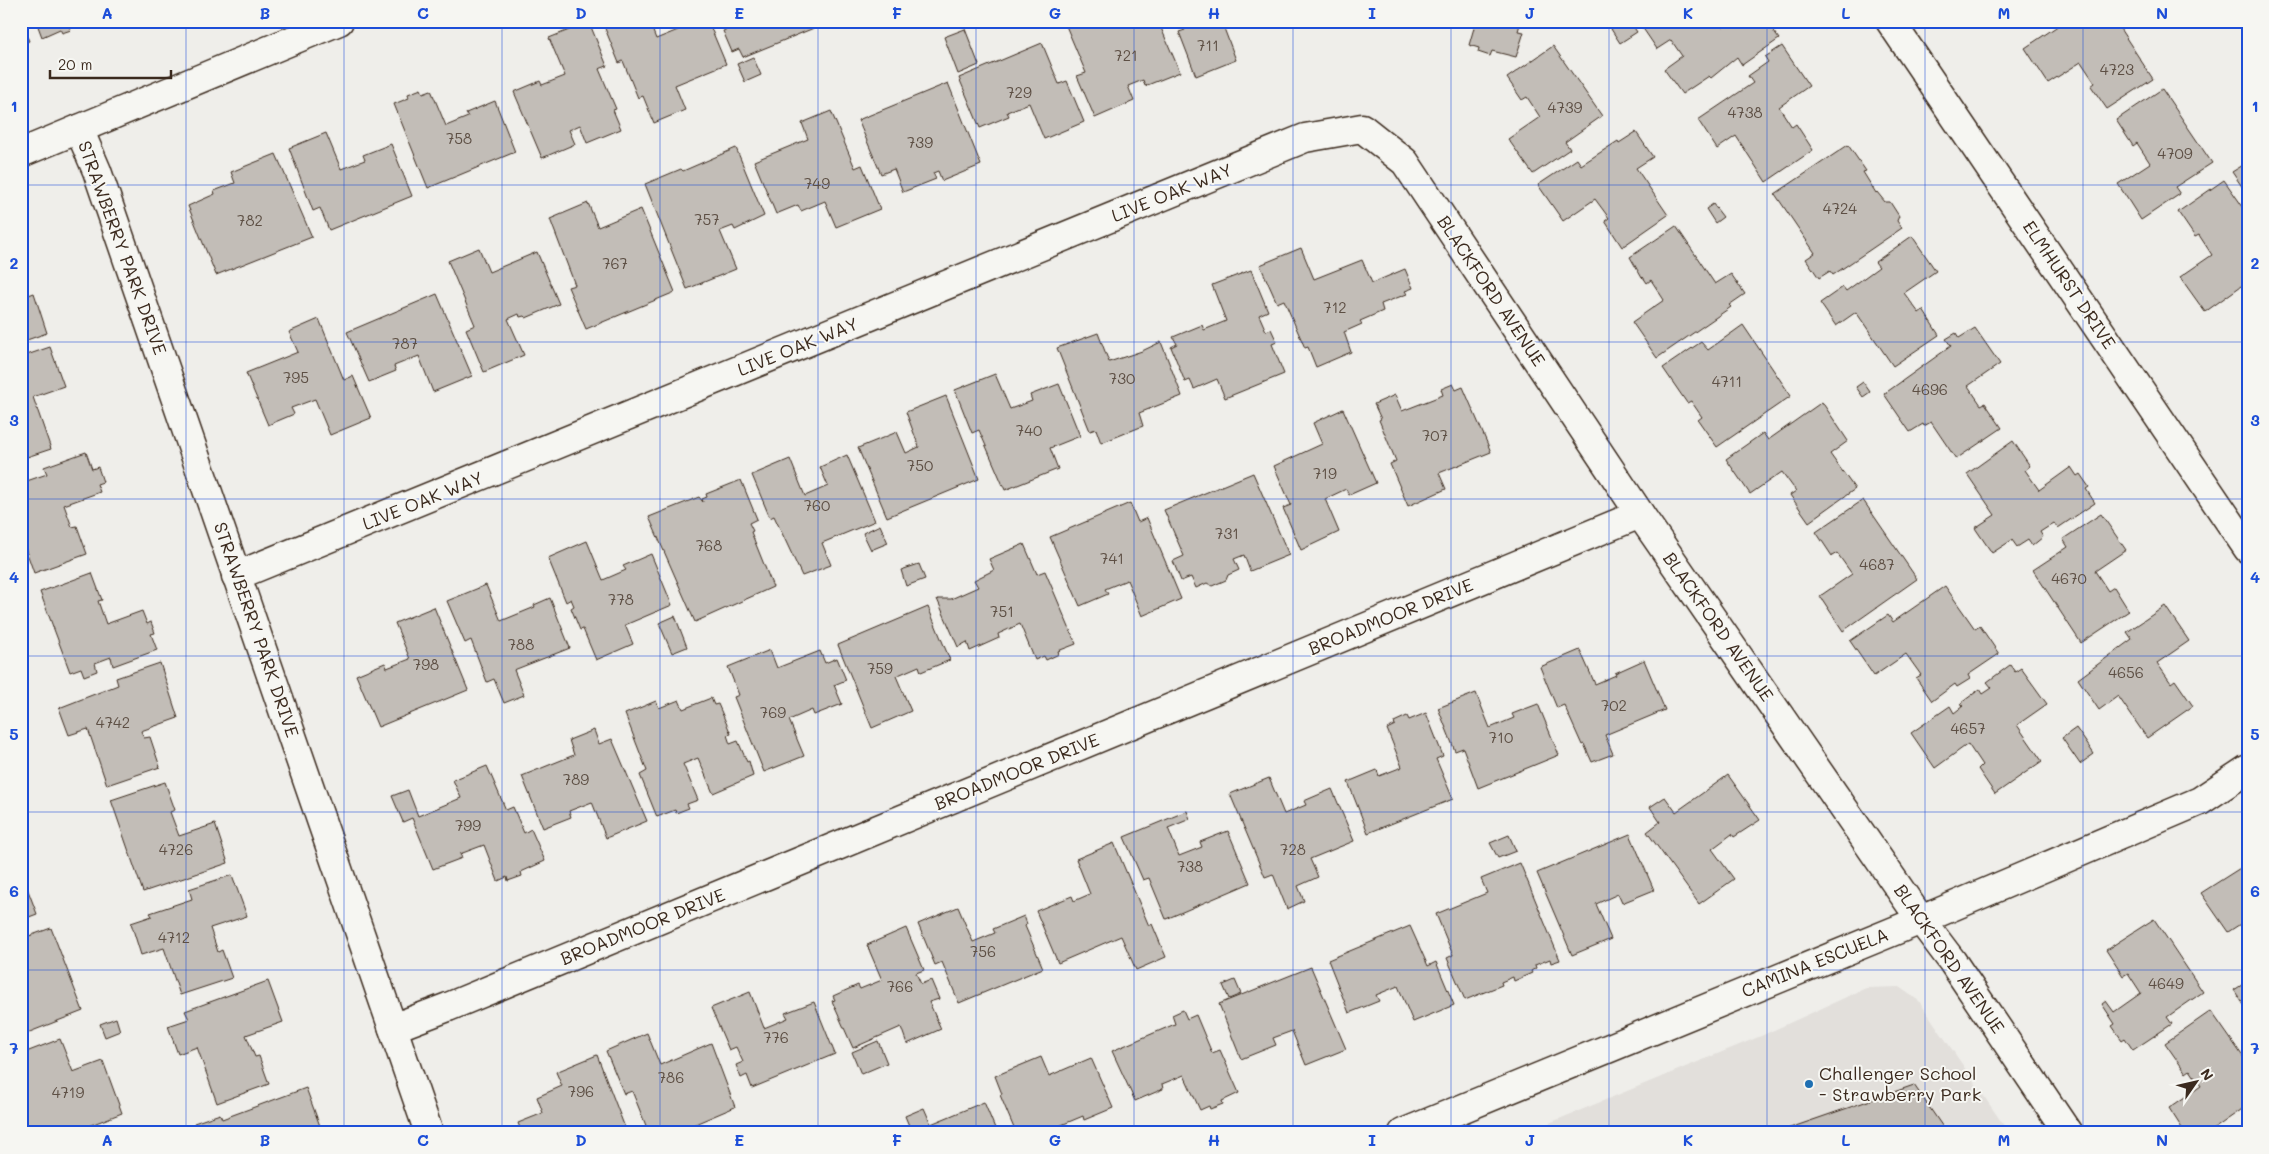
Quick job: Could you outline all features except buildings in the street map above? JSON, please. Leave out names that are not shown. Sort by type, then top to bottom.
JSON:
[{"type":"street","points":[[21,153],[339,21]]},
{"type":"street","name":"ELMHURST DRIVE","points":[[1890,21],[2248,549]]},
{"type":"street","name":"BLACKFORD AVENUE","points":[[1362,128],[1405,162],[1640,514],[1921,920],[1952,961],[2068,1133]]},
{"type":"street","name":"LIVE OAK WAY","points":[[236,576],[1305,138],[1362,128]]},
{"type":"street","name":"STRAWBERRY PARK DRIVE","points":[[79,129],[97,171],[429,1133]]},
{"type":"street","name":"BROADMOOR DRIVE","points":[[393,1028],[448,1007],[1640,514]]},
{"type":"street","name":"CAMINA ESCUELA","points":[[1403,1133],[1921,920],[2200,801],[2248,769]]},
{"type":"shaded area","name":"Challenger School - Strawberry Park","points":[[1899,987],[1919,1001],[2009,1133],[1525,1133],[1761,1036],[1866,988]]},
{"type":"place","name":"Challenger School - Strawberry Park","points":[[1809,1084]]}]
